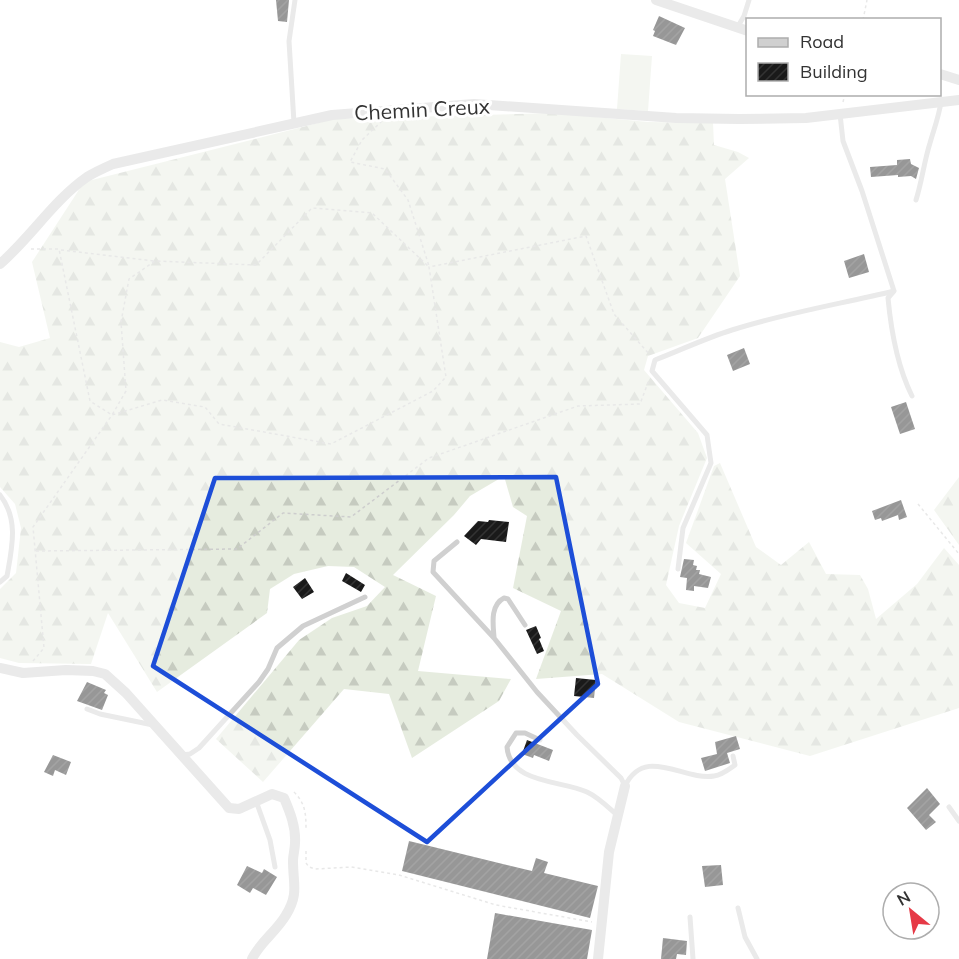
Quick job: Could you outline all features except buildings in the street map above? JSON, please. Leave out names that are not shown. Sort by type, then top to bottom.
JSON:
[{"type":"street","points":[[656,0],[742,29]]},
{"type":"street","points":[[941,75],[959,80]]},
{"type":"street","name":"Chemin Creux","points":[[0,264],[18,248],[70,190],[89,176],[113,164],[332,115],[474,104],[676,118],[806,118],[959,100]]},
{"type":"street","points":[[0,668],[22,673],[66,670],[105,674],[121,688],[229,808],[239,809],[272,794],[284,798],[292,819],[296,841],[293,860],[296,888],[293,902],[286,915],[277,929],[255,951],[252,959]]},
{"type":"street","points":[[598,959],[609,852],[625,786]]},
{"type":"lane","points":[[294,123],[289,41],[296,0]]},
{"type":"lane","points":[[742,29],[749,0]]},
{"type":"lane","points":[[916,200],[929,145],[939,118],[941,102]]},
{"type":"lane","points":[[840,114],[843,141],[862,191],[894,291]]},
{"type":"lane","points":[[678,569],[683,528],[711,463],[706,435],[652,371],[655,360],[730,330],[894,291]]},
{"type":"lane","points":[[894,291],[888,298],[890,315],[903,380],[912,396]]},
{"type":"lane","points":[[0,495],[9,509],[14,540],[7,576],[0,582]]},
{"type":"lane","points":[[457,542],[434,561],[433,572],[494,639],[537,692],[621,777],[625,786]]},
{"type":"lane","points":[[182,755],[190,754],[199,748],[259,682],[268,669],[277,648],[303,626],[365,597]]},
{"type":"lane","points":[[494,639],[492,622],[494,609],[499,600],[508,599],[525,625]]},
{"type":"lane","points":[[87,710],[155,725]]},
{"type":"lane","points":[[540,740],[525,733],[516,733],[507,747],[507,757],[512,765],[541,780],[586,792],[617,815]]},
{"type":"lane","points":[[625,786],[630,776],[639,768],[651,766],[714,776],[726,772],[735,765],[733,756]]},
{"type":"lane","points":[[256,801],[270,840],[275,867]]},
{"type":"lane","points":[[949,807],[959,821]]},
{"type":"lane","points":[[738,908],[745,937],[757,959]]},
{"type":"lane","points":[[690,917],[693,959]]},
{"type":"path","points":[[863,18],[867,0]]},
{"type":"path","points":[[59,249],[90,401],[112,415],[162,400],[205,406],[219,424],[331,444],[433,391],[446,377],[429,267],[408,200],[385,169],[350,162],[362,140],[394,110]]},
{"type":"path","points":[[18,248],[59,249],[155,261],[256,265],[312,208],[372,213],[429,267]]},
{"type":"path","points":[[429,267],[586,236],[614,314],[655,360]]},
{"type":"path","points":[[22,673],[44,648],[33,527],[112,415],[126,391],[121,322],[129,279],[155,261]]},
{"type":"path","points":[[35,551],[237,549],[284,513],[351,517],[429,458],[578,406],[640,404],[652,371]]},
{"type":"path","points":[[918,504],[959,554]]},
{"type":"path","points":[[292,791],[302,799],[306,812],[306,832]]},
{"type":"path","points":[[306,843],[306,863],[315,869],[351,867],[399,875],[496,905],[602,924]]},
{"type":"highlighted area","points":[[556,477],[598,684],[427,842],[153,666],[215,478]]},
{"type":"green space","points":[[621,54],[652,56],[648,111],[617,109]]},
{"type":"green space","points":[[554,113],[648,122],[713,123],[714,145],[749,158],[725,179],[740,276],[698,338],[648,356],[644,370],[698,433],[707,458],[679,526],[666,585],[679,603],[705,608],[721,574],[686,543],[714,466],[720,463],[756,547],[781,565],[809,542],[826,574],[860,575],[868,589],[876,619],[917,584],[944,548],[959,565],[959,708],[810,756],[679,722],[602,674],[536,679],[561,611],[513,588],[527,516],[513,507],[504,476],[470,496],[454,515],[393,575],[436,596],[418,671],[511,679],[499,701],[412,758],[389,694],[344,689],[263,782],[216,739],[299,640],[332,618],[367,606],[385,587],[354,567],[328,566],[294,574],[270,589],[267,613],[157,692],[108,613],[91,664],[19,663],[0,658],[0,589],[16,573],[21,528],[15,504],[0,487],[0,342],[19,347],[50,338],[32,262],[84,182],[334,119]]},
{"type":"green space","points":[[959,477],[959,545],[934,510]]}]
